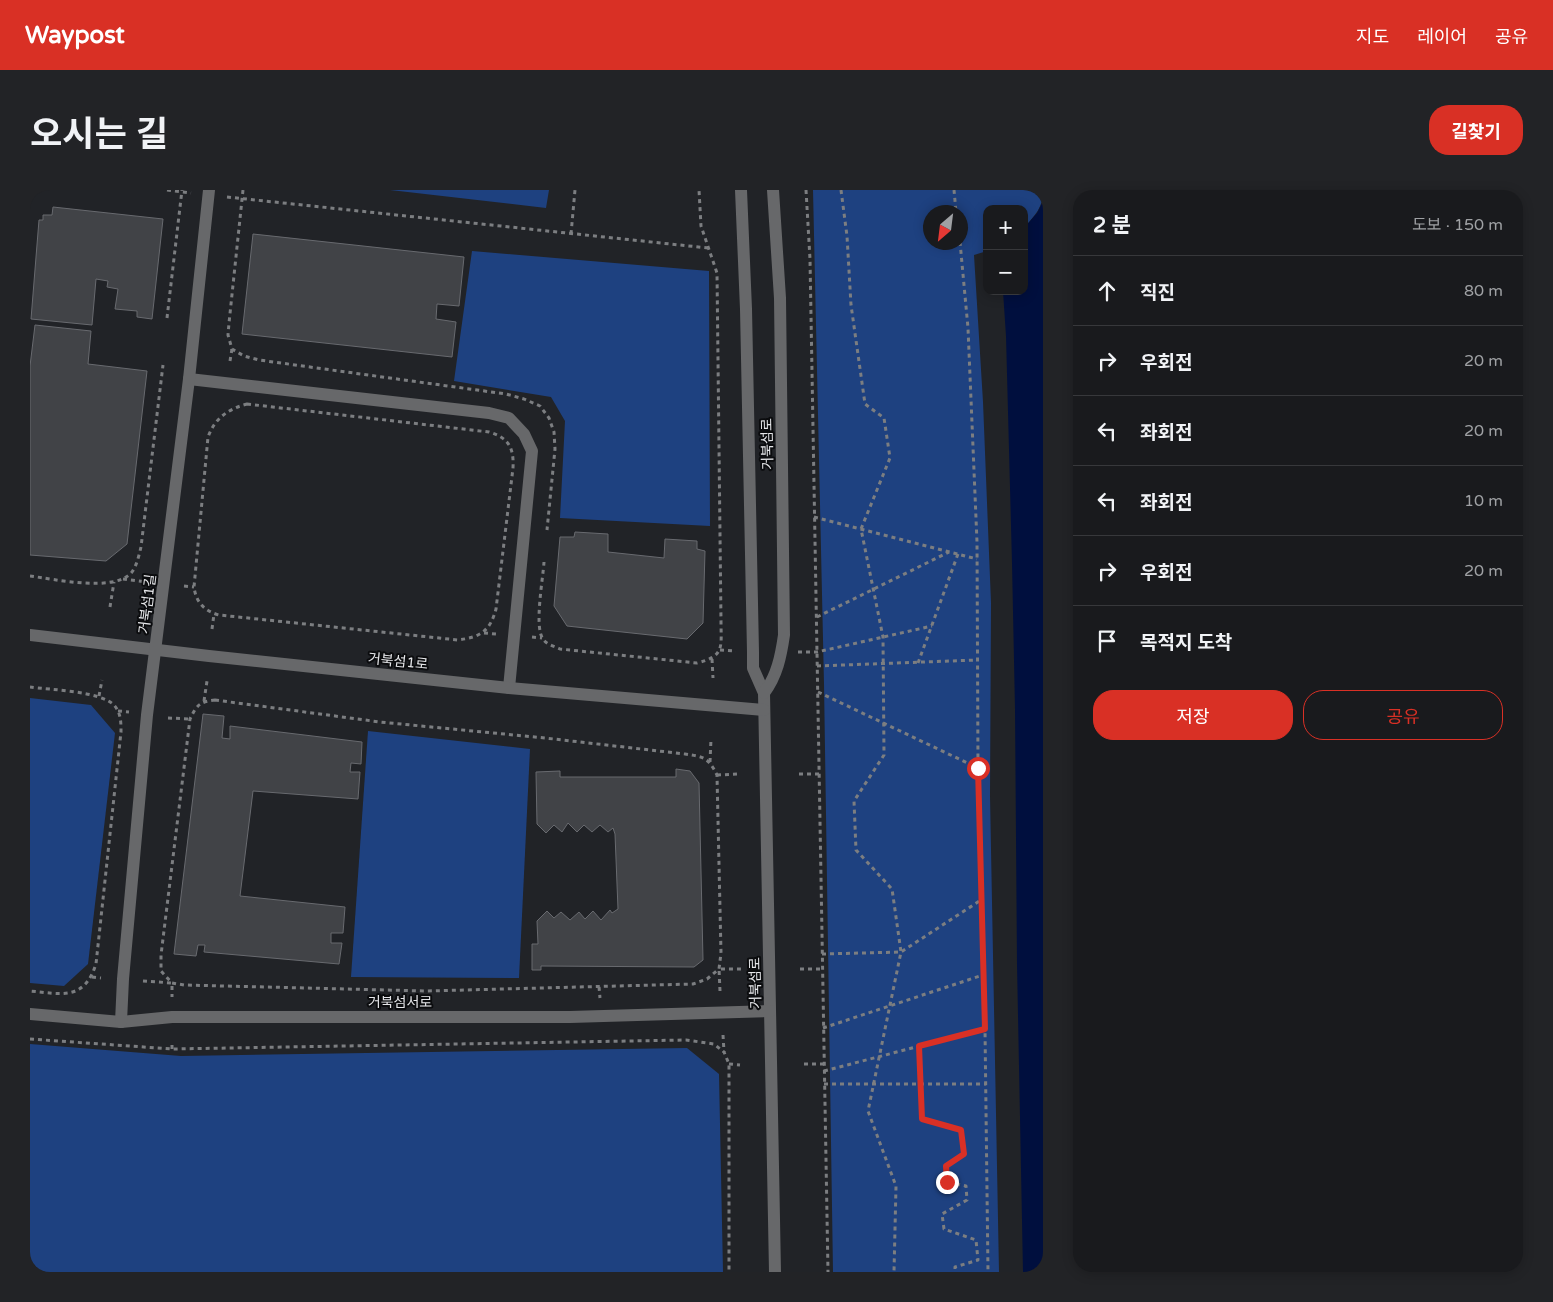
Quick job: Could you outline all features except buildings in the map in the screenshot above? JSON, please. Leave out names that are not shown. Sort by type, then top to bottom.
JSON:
[{"type":"street","name":"거북섬1길","points":[[121,1022],[123,979],[147,715],[189,379],[210,190]]},
{"type":"street","name":"거북섬로","points":[[741,190],[746,309],[753,660],[754,668],[764,693],[775,1272]]},
{"type":"street","name":"거북섬로","points":[[764,693],[777,670],[784,635],[780,298],[773,190]]},
{"type":"street","points":[[189,379],[489,413],[509,418],[524,434],[532,451],[509,688]]},
{"type":"street","name":"거북섬1로","points":[[30,635],[509,688],[764,710]]},
{"type":"street","name":"거북섬서로","points":[[30,1014],[121,1022],[172,1017],[570,1017],[770,1012]]},
{"type":"path","points":[[167,190],[191,193]]},
{"type":"path","points":[[230,362],[232,349],[228,335],[228,323],[243,190]]},
{"type":"path","points":[[571,234],[575,190]]},
{"type":"path","points":[[532,637],[542,638],[549,644],[560,648],[697,663],[712,659],[720,650],[717,273],[701,226],[699,190]]},
{"type":"path","points":[[806,190],[810,259],[828,1272]]},
{"type":"path","points":[[841,190],[847,236],[851,305],[865,404],[884,418],[890,458],[861,529],[883,637],[884,756],[854,801],[856,850],[892,889],[901,952],[868,1110],[896,1186],[894,1272]]},
{"type":"path","points":[[954,190],[955,205]]},
{"type":"path","points":[[167,318],[182,191]]},
{"type":"path","points":[[227,197],[709,248]]},
{"type":"path","points":[[961,250],[968,328],[977,559],[978,768],[985,1029],[988,1272]]},
{"type":"path","points":[[232,349],[244,356],[259,360],[506,394],[524,398],[540,406],[549,418],[554,432],[547,530]]},
{"type":"path","points":[[30,576],[96,584],[123,579],[132,572],[138,560],[141,546],[163,366]]},
{"type":"path","points":[[246,404],[489,432],[498,434],[510,445],[513,452],[513,468],[496,609],[487,630],[470,639],[458,640],[214,614],[204,608],[198,601],[194,587],[208,437],[217,420],[229,410],[246,404]]},
{"type":"path","points":[[226,408],[226,413]]},
{"type":"path","points":[[814,517],[977,559]]},
{"type":"path","points":[[816,616],[949,552]]},
{"type":"path","points":[[918,663],[958,554]]},
{"type":"path","points":[[542,638],[539,625],[544,562]]},
{"type":"path","points":[[123,579],[146,582]]},
{"type":"path","points":[[110,607],[114,582]]},
{"type":"path","points":[[184,586],[194,587]]},
{"type":"path","points":[[212,629],[214,614]]},
{"type":"path","points":[[798,652],[817,652],[932,626]]},
{"type":"path","points":[[483,632],[496,634]]},
{"type":"path","points":[[720,650],[739,651]]},
{"type":"path","points":[[712,659],[713,678]]},
{"type":"path","points":[[817,666],[977,660]]},
{"type":"path","points":[[100,696],[102,680]]},
{"type":"path","points":[[204,701],[207,682]]},
{"type":"path","points":[[30,687],[100,696],[114,705],[120,719],[96,964],[92,976],[84,987],[75,992],[58,994],[30,991]]},
{"type":"path","points":[[818,692],[978,768]]},
{"type":"path","points":[[172,997],[172,983],[161,971],[161,955],[190,719],[196,706],[204,701],[215,700],[380,722],[685,754],[699,756],[710,762]]},
{"type":"path","points":[[118,711],[129,712]]},
{"type":"path","points":[[168,718],[190,719]]},
{"type":"path","points":[[711,739],[710,762],[717,775],[721,953],[719,969],[720,991]]},
{"type":"path","points":[[717,775],[739,774]]},
{"type":"path","points":[[798,774],[819,774]]},
{"type":"path","points":[[822,954],[901,952],[981,900]]},
{"type":"path","points":[[143,981],[184,985],[427,991],[693,984],[707,979],[719,969],[741,969]]},
{"type":"path","points":[[800,969],[823,969]]},
{"type":"path","points":[[824,1028],[983,975]]},
{"type":"path","points":[[92,976],[100,978]]},
{"type":"path","points":[[600,987],[600,998]]},
{"type":"path","points":[[75,992],[75,1000]]},
{"type":"path","points":[[824,1071],[985,1029]]},
{"type":"path","points":[[723,1035],[724,1052],[729,1064],[729,1272]]},
{"type":"path","points":[[602,1036],[603,1042]]},
{"type":"path","points":[[30,1039],[74,1040],[172,1049],[686,1040],[714,1044],[724,1052]]},
{"type":"path","points":[[172,1041],[172,1049]]},
{"type":"path","points":[[919,1046],[922,1119],[961,1130],[964,1154],[946,1166],[947,1182],[966,1186],[967,1200],[942,1214],[944,1229],[976,1240],[978,1260],[955,1267],[955,1272]]},
{"type":"path","points":[[729,1064],[740,1065]]},
{"type":"path","points":[[804,1064],[824,1064]]},
{"type":"path","points":[[824,1084],[986,1084]]},
{"type":"shaded area","points":[[390,190],[549,190],[546,208]]},
{"type":"shaded area","points":[[813,190],[1043,190],[1040,207],[1028,223],[1028,205],[983,205],[983,252],[974,255],[983,402],[991,603],[990,796],[999,1272],[833,1272],[824,684]]},
{"type":"shaded area","points":[[1043,201],[1043,1272],[1023,1272],[1017,964],[1015,709],[1006,336],[1003,295],[1028,295],[1028,223],[1037,213]]},
{"type":"shaded area","points":[[472,251],[709,271],[710,526],[560,518],[565,421],[551,397],[454,381]]},
{"type":"shaded area","points":[[30,698],[91,705],[115,733],[88,964],[64,986],[30,983]]},
{"type":"shaded area","points":[[368,731],[530,749],[519,978],[351,977]]},
{"type":"shaded area","points":[[30,1044],[181,1056],[687,1048],[719,1074],[723,1272],[30,1272]]},
{"type":"route","points":[[947,1182],[946,1166],[964,1154],[961,1130],[922,1119],[919,1046],[985,1029],[978,768]]}]
